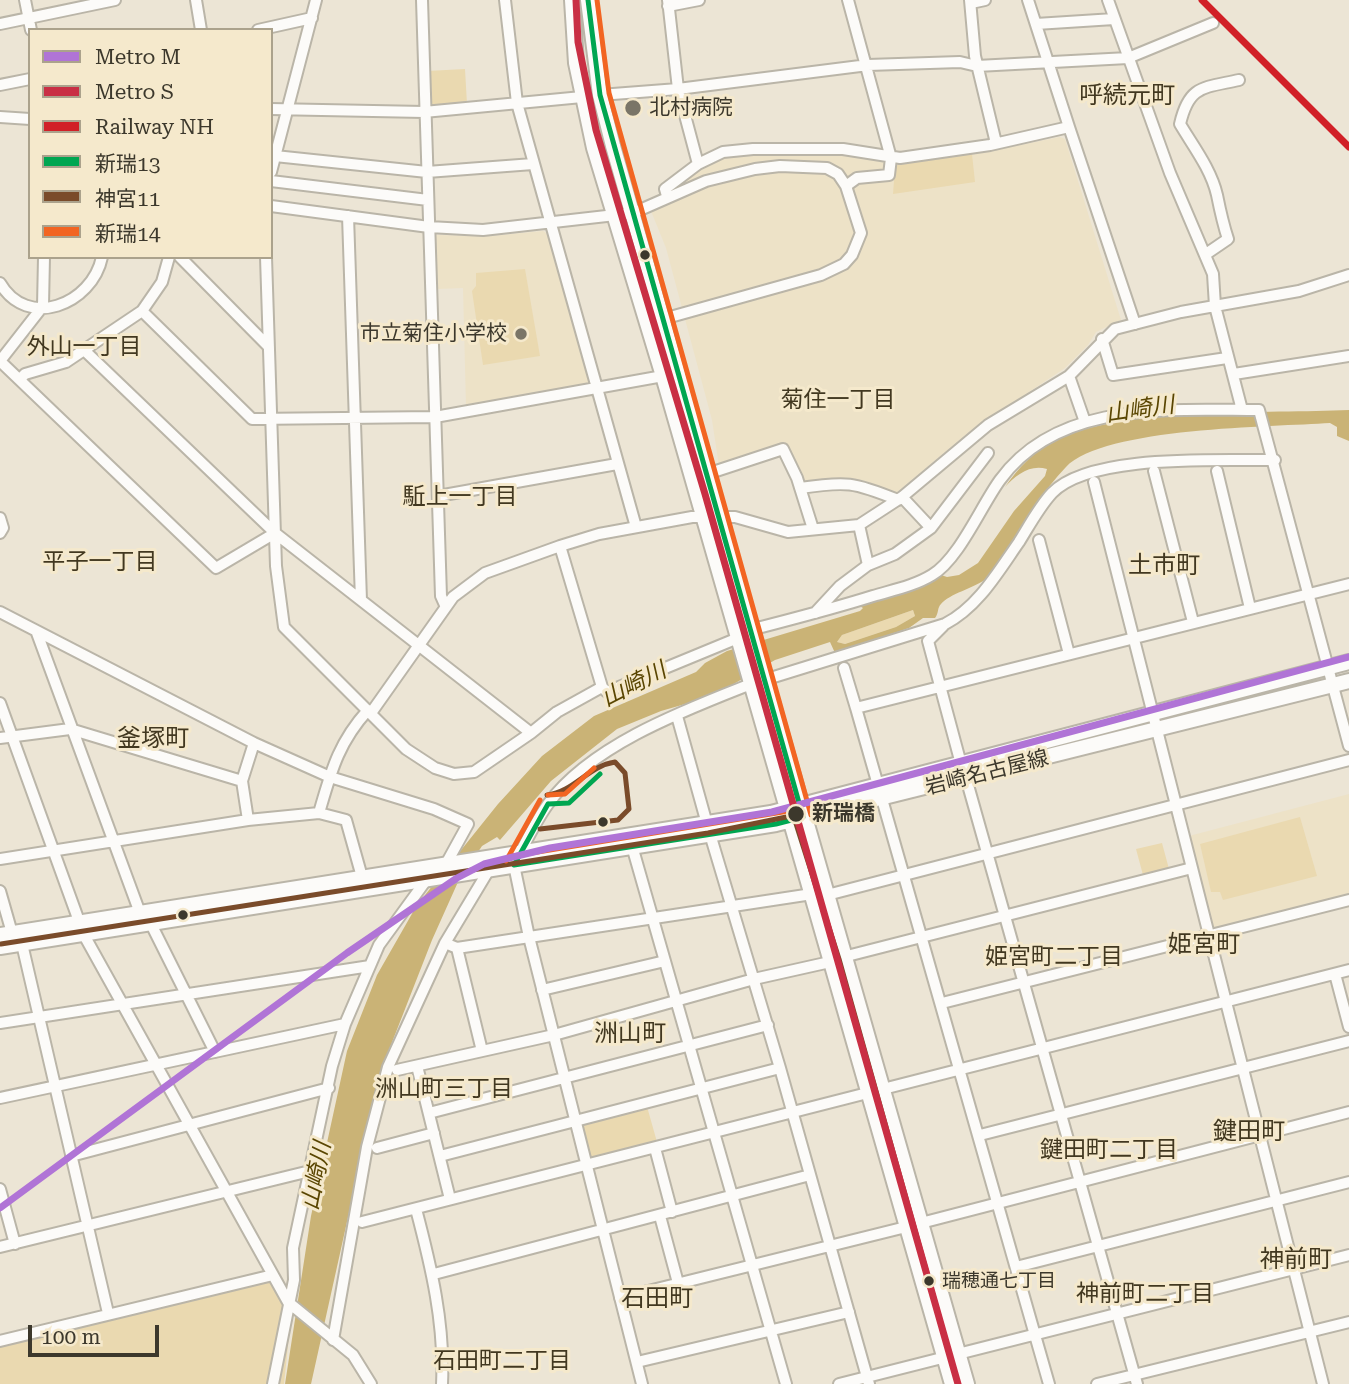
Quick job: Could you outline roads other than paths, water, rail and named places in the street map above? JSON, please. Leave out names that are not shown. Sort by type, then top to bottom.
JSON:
[{"type":"main road","points":[[572,0],[576,63],[594,148],[616,213],[704,517],[747,635]]},
{"type":"main road","points":[[588,0],[591,45],[600,96],[719,518],[757,680],[795,813],[830,962],[906,1227],[951,1355],[967,1384]]},
{"type":"main road","name":"岩崎名古屋線","points":[[964,771],[1153,714],[1349,662]]},
{"type":"main road","name":"岩崎名古屋線","points":[[145,918],[490,869],[517,859],[795,813],[964,771],[1157,730],[1349,681]]},
{"type":"main road","points":[[795,813],[847,956],[921,1223],[951,1355],[952,1384]]},
{"type":"main road","name":"岩崎名古屋線","points":[[0,947],[11,938],[82,929],[362,877],[446,864],[632,846],[709,829]]},
{"type":"street","points":[[25,0],[30,24]]},
{"type":"street","points":[[0,24],[30,24],[115,0]]},
{"type":"street","points":[[195,0],[201,28]]},
{"type":"street","points":[[273,164],[316,0]]},
{"type":"street","points":[[422,0],[441,596],[445,605]]},
{"type":"street","points":[[505,0],[517,103],[636,527]]},
{"type":"street","points":[[698,164],[678,89],[668,3],[699,0]]},
{"type":"street","points":[[846,186],[857,178],[889,175],[891,158],[849,0]]},
{"type":"street","points":[[985,0],[970,1],[977,66],[996,143]]},
{"type":"street","points":[[1028,0],[1135,324]]},
{"type":"street","points":[[1108,0],[1170,173],[1213,274],[1215,306],[1242,410]]},
{"type":"street","points":[[267,28],[312,18]]},
{"type":"street","points":[[1036,24],[1114,19]]},
{"type":"street","points":[[600,96],[868,65],[960,62],[977,66],[1128,58],[1213,23]]},
{"type":"street","points":[[0,85],[28,79]]},
{"type":"street","points":[[1206,254],[1228,239],[1213,183],[1180,124],[1190,94],[1198,89],[1239,80]]},
{"type":"street","points":[[273,109],[424,112],[582,97]]},
{"type":"street","points":[[0,117],[28,119]]},
{"type":"street","points":[[667,196],[665,189],[671,182],[723,152],[753,149],[843,149],[891,158],[996,143],[1069,127]]},
{"type":"street","points":[[275,156],[427,172],[533,164]]},
{"type":"street","points":[[273,206],[429,227],[483,230],[633,213],[667,196],[722,176],[780,166],[827,168],[838,174],[846,186],[861,233],[852,255],[844,264],[821,275],[663,319]]},
{"type":"street","points":[[273,181],[428,200]]},
{"type":"street","points":[[348,216],[361,600]]},
{"type":"street","points":[[44,259],[43,306],[0,361],[216,568],[275,533]]},
{"type":"street","points":[[0,283],[21,304],[43,306],[66,303],[83,294],[94,282],[101,259]]},
{"type":"street","points":[[20,379],[25,374],[56,367],[142,311],[162,282],[168,259]]},
{"type":"street","points":[[182,259],[269,347]]},
{"type":"street","points":[[265,259],[275,533],[284,626],[420,760],[454,774],[474,772],[557,712],[601,687]]},
{"type":"street","points":[[319,813],[337,751],[348,732],[369,712],[419,646],[445,605],[485,573],[560,546],[636,527],[704,517],[735,517],[788,531],[859,525],[900,499],[988,425],[1069,376],[1102,339],[1115,329],[1215,306],[1299,291],[1349,275]]},
{"type":"street","points":[[142,311],[252,419],[435,418],[663,376]]},
{"type":"street","points":[[1102,339],[1113,375],[1227,358]]},
{"type":"street","points":[[84,350],[275,533],[531,733]]},
{"type":"street","points":[[1234,374],[1349,356]]},
{"type":"street","points":[[1069,376],[1085,422]]},
{"type":"street","points":[[560,546],[601,687],[607,692],[747,635],[915,583],[935,574],[952,555],[1001,478],[1023,455],[1050,435],[1085,422],[1145,412],[1259,410],[1349,746]]},
{"type":"street","points":[[707,474],[783,449],[800,488],[813,529]]},
{"type":"street","points":[[814,615],[840,586],[868,565],[895,554],[931,528],[988,453]]},
{"type":"street","points":[[642,1384],[529,937],[517,859],[548,804],[566,784],[612,747],[677,716],[757,680],[944,624],[959,616],[988,586],[1052,493],[1076,476],[1154,462],[1274,458]]},
{"type":"street","points":[[438,496],[617,464]]},
{"type":"street","points":[[1154,471],[1192,622]]},
{"type":"street","points":[[1217,471],[1250,608]]},
{"type":"street","points":[[800,488],[842,482],[858,484],[900,499],[931,528]]},
{"type":"street","points":[[1094,482],[1323,1384]]},
{"type":"street","points":[[0,518],[3,528],[0,533]]},
{"type":"street","points":[[859,525],[868,565]]},
{"type":"street","points":[[1039,540],[1069,654]]},
{"type":"street","points":[[856,708],[1349,584]]},
{"type":"street","points":[[0,612],[254,743],[330,777],[434,809],[468,824],[446,864]]},
{"type":"street","points":[[944,624],[928,640],[1022,984],[1136,1379]]},
{"type":"street","points":[[37,633],[112,842],[145,918],[215,1052]]},
{"type":"street","points":[[844,668],[942,1003],[959,1071],[980,1135],[1049,1384]]},
{"type":"street","points":[[0,703],[82,929],[122,1005],[290,1305],[353,1355],[371,1384]]},
{"type":"street","points":[[677,716],[768,1025],[868,1381]]},
{"type":"street","points":[[0,738],[70,729],[242,781]]},
{"type":"street","points":[[248,820],[242,781],[254,743]]},
{"type":"street","points":[[827,895],[1349,760]]},
{"type":"street","points":[[0,859],[248,820],[319,813],[346,820],[362,877]]},
{"type":"street","points":[[632,846],[786,1384]]},
{"type":"street","points":[[847,956],[1192,868]]},
{"type":"street","points":[[331,1339],[367,1147],[388,1067],[444,943],[490,869]]},
{"type":"street","points":[[273,1384],[294,1280],[293,1248],[345,1024],[379,945],[427,879]]},
{"type":"street","points":[[0,891],[11,938],[39,1016],[108,1313]]},
{"type":"street","points":[[444,943],[457,948],[812,894]]},
{"type":"street","points":[[942,1003],[1349,900]]},
{"type":"street","points":[[457,948],[482,1051]]},
{"type":"street","points":[[542,990],[665,961]]},
{"type":"street","points":[[397,1070],[554,1035],[754,979],[830,962]]},
{"type":"street","points":[[0,1023],[370,965]]},
{"type":"street","points":[[362,1222],[1349,970]]},
{"type":"street","points":[[1335,974],[1349,1027]]},
{"type":"street","points":[[0,1098],[345,1024]]},
{"type":"street","points":[[429,1113],[768,1025]]},
{"type":"street","points":[[980,1135],[1349,1041]]},
{"type":"street","points":[[417,1066],[450,1199]]},
{"type":"street","points":[[440,1156],[780,1068]]},
{"type":"street","points":[[71,1156],[329,1088]]},
{"type":"street","points":[[921,1223],[1349,1112]]},
{"type":"street","points":[[377,1148],[434,1133]]},
{"type":"street","points":[[655,1148],[673,1212]]},
{"type":"street","points":[[0,1247],[310,1171]]},
{"type":"street","points":[[434,1274],[810,1175]]},
{"type":"street","points":[[1016,1267],[1349,1182]]},
{"type":"street","points":[[0,1189],[15,1244]]},
{"type":"street","points":[[415,1209],[434,1274],[443,1359],[442,1384]]},
{"type":"street","points":[[660,1216],[678,1283]]},
{"type":"street","points":[[620,1298],[906,1227]]},
{"type":"street","points":[[839,1384],[868,1381],[951,1355],[1349,1255]]},
{"type":"street","points":[[0,1341],[273,1275]]},
{"type":"street","points":[[637,1362],[849,1312]]},
{"type":"street","points":[[1097,1384],[1136,1379],[1349,1322]]},
{"type":"metro line","name":"S","points":[[576,0],[578,42],[596,130],[705,494],[958,1384]]},
{"type":"metro line","name":"M","points":[[0,1208],[347,953],[457,878],[484,864],[550,848],[772,812],[1349,657]]},
{"type":"rail line","name":"NH","points":[[1202,0],[1349,147]]},
{"type":"place","name":"北村病院","points":[[633,108]]},
{"type":"place","name":"市立菊住小学校","points":[[521,334]]},
{"type":"place","name":"新瑞橋","points":[[796,814]]},
{"type":"place","name":"瑞穂通七丁目","points":[[929,1281]]},
{"type":"district","name":"呼続元町","points":[[1127,96]]},
{"type":"district","name":"外山一丁目","points":[[84,347]]},
{"type":"district","name":"菊住一丁目","points":[[838,400]]},
{"type":"district","name":"駈上一丁目","points":[[460,497]]},
{"type":"district","name":"平子一丁目","points":[[100,562]]},
{"type":"district","name":"土市町","points":[[1164,566]]},
{"type":"district","name":"釜塚町","points":[[153,739]]},
{"type":"district","name":"姫宮町","points":[[1204,945]]},
{"type":"district","name":"姫宮町二丁目","points":[[1054,957]]},
{"type":"district","name":"洲山町","points":[[630,1034]]},
{"type":"district","name":"洲山町三丁目","points":[[444,1089]]},
{"type":"district","name":"鍵田町","points":[[1249,1132]]},
{"type":"district","name":"鍵田町二丁目","points":[[1109,1150]]},
{"type":"district","name":"神前町","points":[[1296,1260]]},
{"type":"district","name":"神前町二丁目","points":[[1145,1294]]},
{"type":"district","name":"石田町","points":[[657,1299]]},
{"type":"district","name":"石田町二丁目","points":[[502,1361]]},
{"type":"water label","name":"山崎川","points":[[1140,410]]},
{"type":"water label","name":"山崎川","points":[[634,685]]},
{"type":"water label","name":"山崎川","points":[[317,1176]]}]
